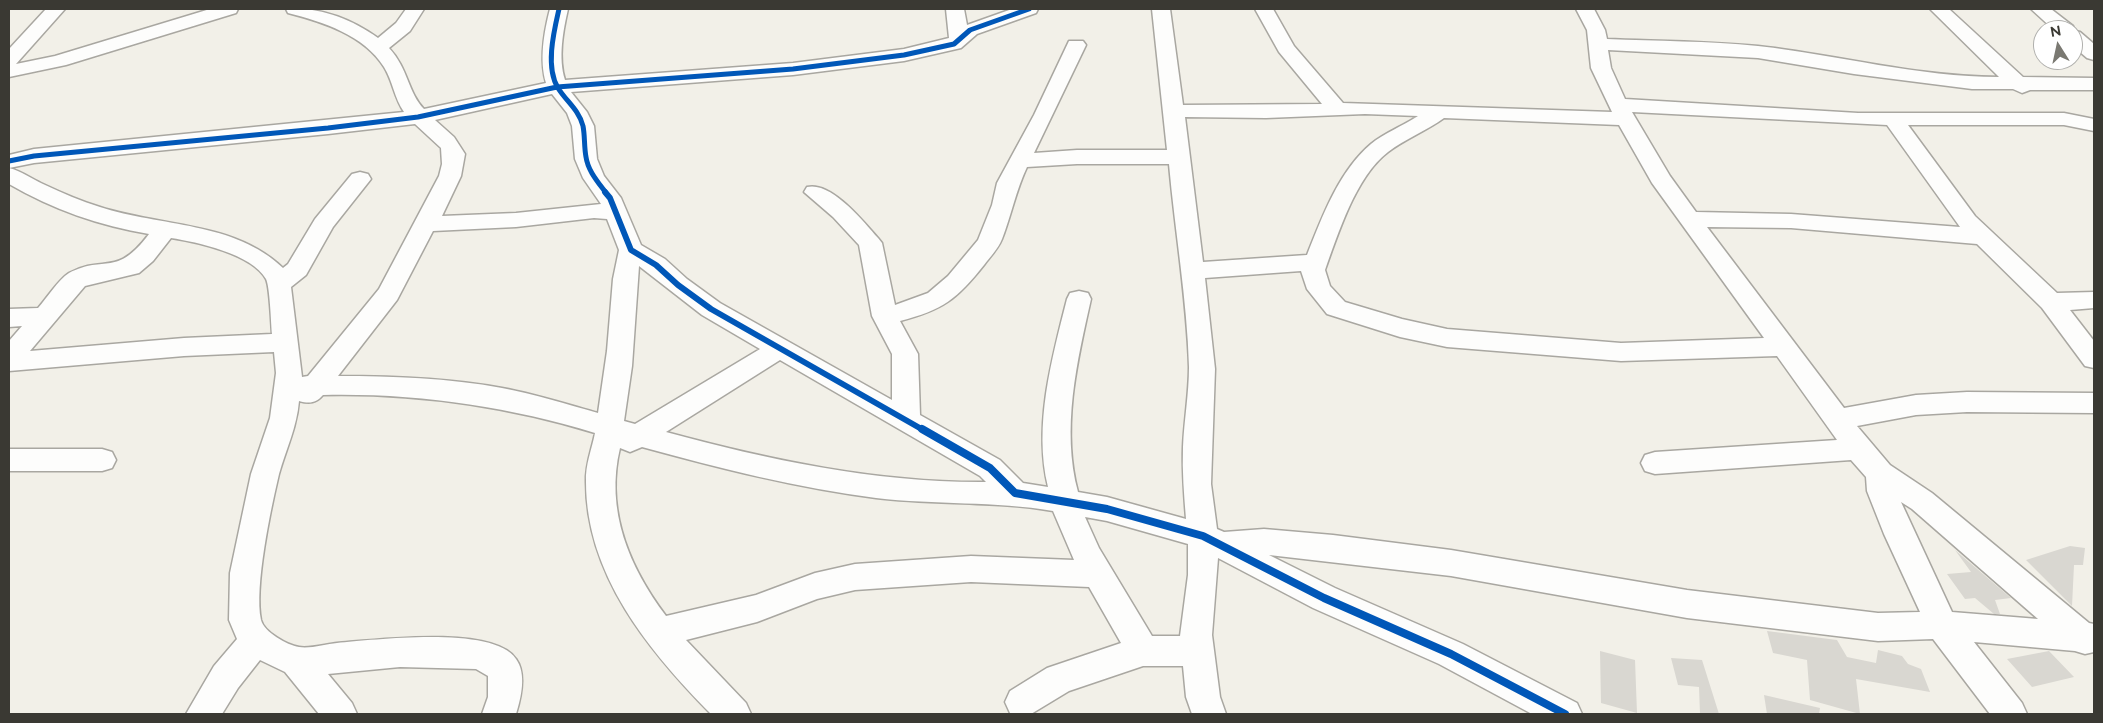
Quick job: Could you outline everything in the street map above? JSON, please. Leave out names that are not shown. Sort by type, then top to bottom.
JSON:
[{"type":"street","points":[[9,62],[56,9]]},
{"type":"street","points":[[9,62],[59,61],[229,9]]},
{"type":"street","points":[[284,418],[318,384],[335,359],[388,294],[444,188],[454,164],[454,154],[449,142],[418,117],[406,101],[394,68],[378,48],[366,37],[295,9]]},
{"type":"street","points":[[378,48],[402,27],[415,9]]},
{"type":"street","points":[[558,9],[554,32],[552,71],[557,87],[577,112],[583,126],[586,159],[594,178],[610,198],[617,213],[623,235],[631,250],[656,265],[678,285],[711,309],[990,468],[1015,492]]},
{"type":"street","points":[[955,9],[959,39]]},
{"type":"street","points":[[9,161],[34,156],[328,128],[418,117],[557,87],[845,64],[930,50],[954,44],[970,30],[1029,9]]},
{"type":"street","points":[[1161,9],[1172,111],[1180,157],[1202,369],[1197,484],[1211,540],[1203,575],[1196,635],[1203,697],[1209,714]]},
{"type":"street","points":[[1264,9],[1286,48],[1337,108]]},
{"type":"street","points":[[1585,9],[1596,30],[1601,68],[1611,93],[1660,178],[1839,419],[1858,449],[1880,474],[1922,501],[2090,641]]},
{"type":"street","points":[[1940,9],[1984,54],[2018,83],[2094,141]]},
{"type":"street","points":[[2040,9],[2054,20]]},
{"type":"street","points":[[1598,44],[1758,52],[1901,75],[1972,83],[2094,84]]},
{"type":"street","points":[[884,316],[917,308],[937,299],[957,282],[989,242],[1003,205],[1008,183],[1076,45]]},
{"type":"street","points":[[2083,45],[2094,54]]},
{"type":"street","points":[[1172,111],[1266,112],[1365,108],[1438,112],[1622,112],[1893,119],[2064,119],[2094,125]]},
{"type":"street","points":[[1438,112],[1378,149],[1362,165],[1348,189],[1313,270],[1319,289],[1336,308],[1400,328],[1447,338],[1621,352],[1784,346]]},
{"type":"street","points":[[1893,119],[1947,196],[1967,221],[2051,302],[2094,359]]},
{"type":"street","points":[[1020,161],[1077,157],[1180,157]]},
{"type":"street","points":[[9,175],[30,188],[120,221],[227,243],[256,256],[278,277],[289,373],[284,418],[265,474],[245,573],[245,620],[255,642],[297,662],[340,714]]},
{"type":"street","points":[[279,284],[297,269],[323,224],[360,178]]},
{"type":"street","points":[[815,192],[841,212],[870,243],[884,316],[905,354],[906,421]]},
{"type":"street","points":[[425,224],[516,220],[594,211],[617,213]]},
{"type":"street","points":[[1689,219],[1791,221],[1984,237]]},
{"type":"street","points":[[9,358],[76,280],[88,274],[131,267],[143,257],[165,230]]},
{"type":"street","points":[[631,250],[623,290],[620,363],[600,481],[602,508],[612,552],[631,591],[648,619],[661,632],[691,672],[734,714]]},
{"type":"street","points":[[1192,271],[1316,262]]},
{"type":"street","points":[[1080,299],[1062,370],[1056,454],[1065,502],[1080,542],[1143,652]]},
{"type":"street","points":[[2051,302],[2094,300]]},
{"type":"street","points":[[9,318],[44,316]]},
{"type":"street","points":[[9,362],[184,347],[286,342]]},
{"type":"street","points":[[604,457],[779,349]]},
{"type":"street","points":[[287,388],[318,384],[453,390],[503,399],[639,436],[768,467],[836,479],[968,495],[1015,492],[1108,509],[1211,540],[1324,598],[1451,654],[1565,714]]},
{"type":"street","points":[[1839,419],[1916,405],[1967,402],[2094,402]]},
{"type":"street","points":[[1654,463],[1858,449]]},
{"type":"street","points":[[9,460],[102,460]]},
{"type":"street","points":[[1880,474],[1882,491],[1899,534],[1932,599],[1941,625],[2010,714]]},
{"type":"street","points":[[1211,540],[1333,548],[1460,564],[1687,604],[1878,627],[1941,625],[2090,641]]},
{"type":"street","points":[[661,632],[757,608],[814,586],[855,576],[955,569],[1051,570],[1098,574]]},
{"type":"street","points":[[203,714],[226,677],[255,642]]},
{"type":"street","points":[[1022,702],[1059,679],[1143,652],[1198,651]]},
{"type":"street","points":[[297,662],[400,652],[481,654],[504,668],[505,697],[499,714]]},
{"type":"building","points":[[2070,546],[2085,548],[2083,565],[2074,565],[2072,606],[2026,560]]},
{"type":"building","points":[[1955,550],[2011,598],[1995,600],[2000,614],[1994,614],[1975,598],[1965,599],[1947,574],[1971,572]]},
{"type":"building","points":[[1767,631],[1837,640],[1847,657],[1876,663],[1878,650],[1902,656],[1908,664],[1921,669],[1930,692],[1856,679],[1860,714],[1810,700],[1807,660],[1773,653]]},
{"type":"building","points":[[1600,651],[1635,660],[1637,713],[1601,703]]},
{"type":"building","points":[[2049,651],[2074,677],[2032,687],[2007,659]]},
{"type":"building","points":[[1671,658],[1702,660],[1719,714],[1700,714],[1699,687],[1678,685]]},
{"type":"building","points":[[1764,695],[1820,708],[1819,714],[1767,714]]},
{"type":"cycle path","points":[[559,9],[554,31],[552,71],[557,87],[577,112],[583,126],[586,159],[594,178],[610,198],[631,250],[656,265],[678,285],[711,309],[990,468],[1015,493],[1107,509],[1203,536],[1324,598],[1451,654],[1565,714]]},
{"type":"cycle path","points":[[9,161],[34,156],[328,128],[418,117],[557,87],[706,74],[793,69],[904,55],[954,44],[970,30],[1029,9]]}]
